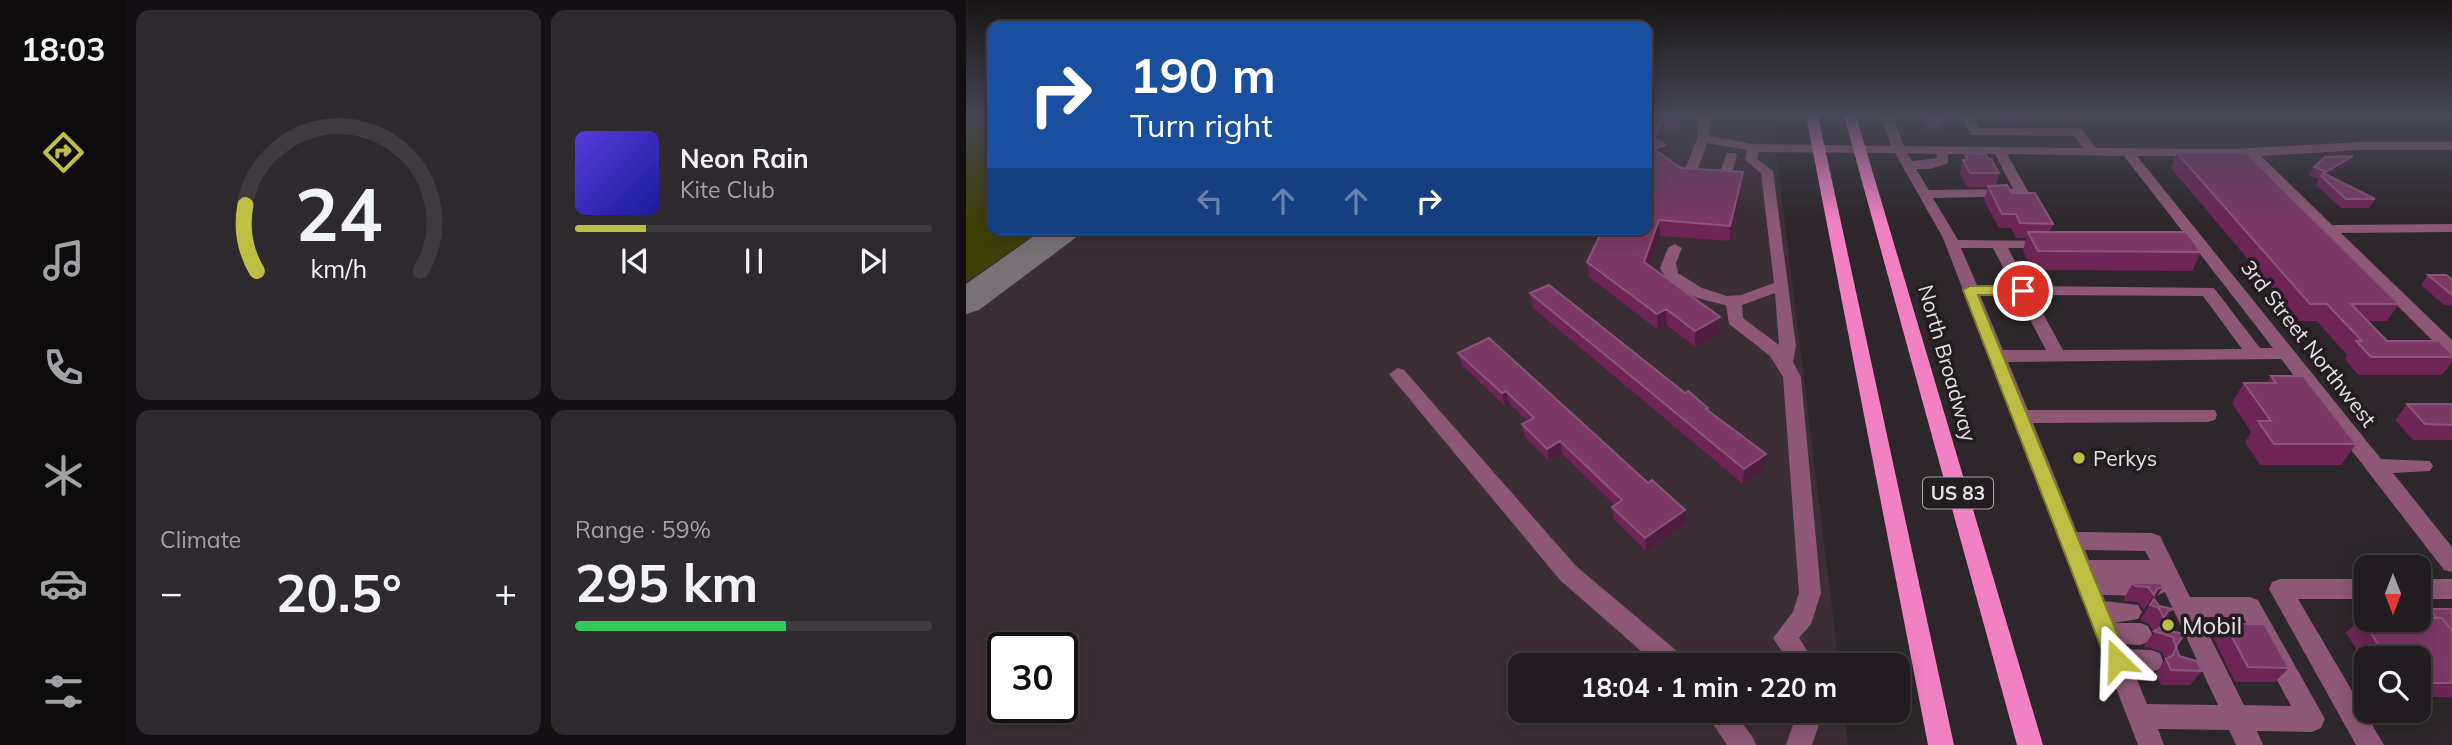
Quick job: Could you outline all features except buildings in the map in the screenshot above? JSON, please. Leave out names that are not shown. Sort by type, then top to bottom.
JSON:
[{"type":"main road","name":"US 83","points":[[1819,151],[1941,745]]},
{"type":"main road","name":"North Broadway","points":[[1861,151],[2030,745]]},
{"type":"street","points":[[1698,151],[1688,177],[1724,179],[1731,156]]},
{"type":"street","points":[[1753,151],[1751,160],[1766,171],[1773,205],[1788,346],[1785,361]]},
{"type":"street","points":[[1866,151],[1930,165],[1944,160],[1941,151]]},
{"type":"street","points":[[1901,151],[1934,194],[2151,745]]},
{"type":"street","points":[[1985,151],[2273,151]]},
{"type":"street","points":[[1999,151],[2015,193]]},
{"type":"street","name":"3rd Street Northwest","points":[[2128,152],[2452,563]]},
{"type":"street","points":[[2250,152],[2452,350]]},
{"type":"street","points":[[1934,194],[1946,190],[1968,190]]},
{"type":"street","points":[[1986,190],[2015,193]]},
{"type":"street","points":[[1934,194],[1950,199],[1994,200],[2015,193]]},
{"type":"street","points":[[2328,229],[2452,228]]},
{"type":"street","points":[[1953,244],[2066,244]]},
{"type":"street","points":[[1998,244],[2058,356]]},
{"type":"street","points":[[1675,248],[1668,265],[1672,277],[1700,295],[1734,301],[1780,286]]},
{"type":"street","points":[[1970,290],[2208,291],[2255,355]]},
{"type":"street","points":[[1734,301],[1735,320],[1785,361],[1792,377],[1810,593],[1803,617],[1785,638],[1796,653]]},
{"type":"street","points":[[1996,356],[2288,353]]},
{"type":"street","points":[[1398,374],[1568,573],[1661,653]]},
{"type":"street","points":[[2020,417],[2208,415]]},
{"type":"street","points":[[2377,466],[2423,466]]},
{"type":"street","points":[[2069,541],[2152,542],[2250,745]]},
{"type":"street","points":[[2084,577],[2250,607],[2312,719],[2139,716]]},
{"type":"street","points":[[2354,589],[2280,589],[2371,745]]},
{"type":"street","points":[[2431,589],[2452,589]]},
{"type":"street","points":[[2158,612],[2177,594]]},
{"type":"street","points":[[2097,611],[2130,612]]},
{"type":"street","points":[[2106,633],[2140,634]]},
{"type":"street","points":[[2168,635],[2197,635]]},
{"type":"street","points":[[2117,660],[2151,662]]},
{"type":"street","points":[[2180,662],[2210,662]]},
{"type":"street","points":[[1726,723],[1743,745]]},
{"type":"street","points":[[1799,745],[1807,723]]},
{"type":"shaded area","points":[[966,151],[987,151],[987,235],[1652,235],[1652,151],[1776,151],[1838,653],[1508,653],[1508,723],[1845,723],[1848,745],[966,745]]},
{"type":"shaded area","points":[[966,151],[987,151],[987,235],[1035,235],[966,281]]},
{"type":"taxiway","points":[[966,302],[1058,235]]},
{"type":"place","name":"Perkys","points":[[2079,458]]},
{"type":"place","name":"Mobil","points":[[2168,625]]},
{"type":"route","points":[[2023,291],[1970,290],[2117,660]]}]
